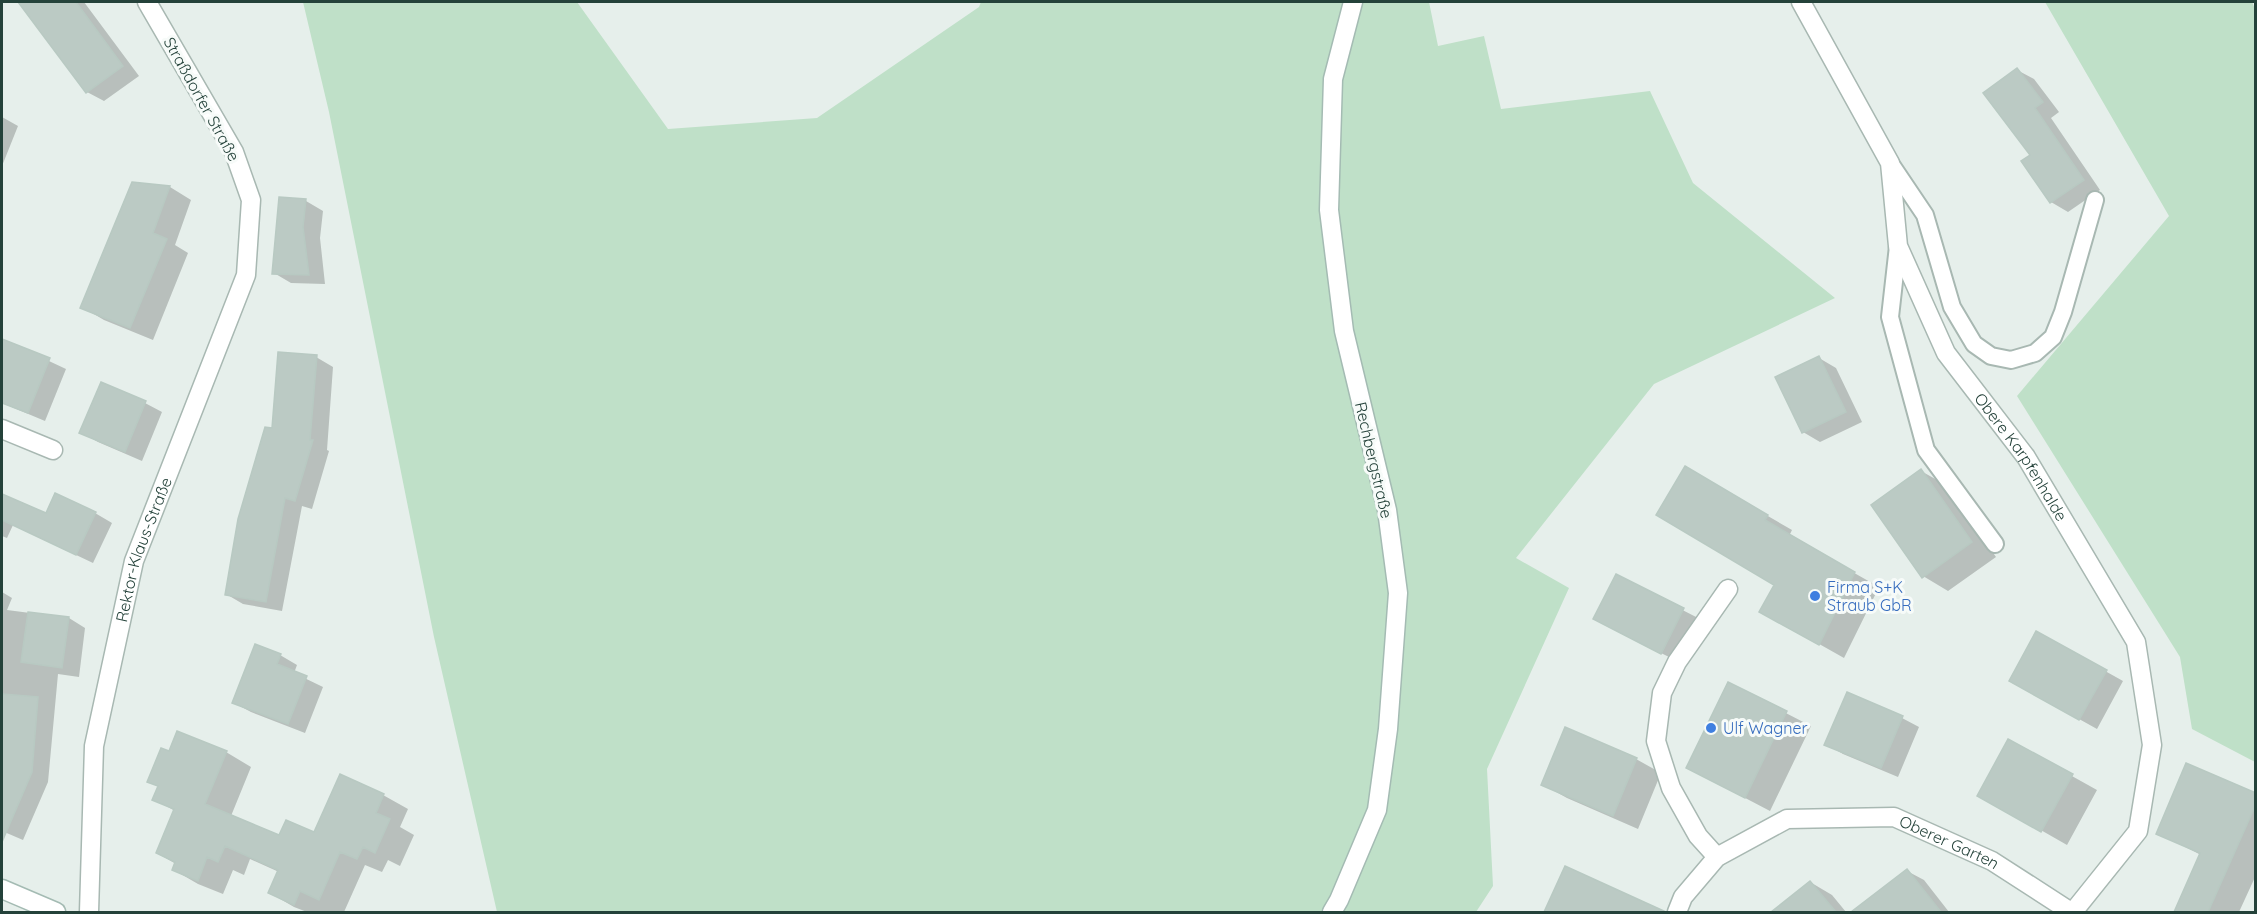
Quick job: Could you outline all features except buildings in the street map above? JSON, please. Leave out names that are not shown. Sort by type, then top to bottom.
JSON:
[{"type":"street","name":"Straßdorfer Straße","points":[[147,2],[234,152],[251,200]]},
{"type":"street","name":"Rechbergstraße","points":[[1332,912],[1340,900],[1377,810],[1388,729],[1398,593],[1387,510],[1344,331],[1329,210],[1333,79],[1353,2]]},
{"type":"street","name":"Obere Karpfenhalde","points":[[1801,2],[1890,163],[1898,246],[1946,353],[2026,457],[2136,642],[2152,745],[2138,831],[2072,912]]},
{"type":"street","name":"Rektor-Klaus-Straße","points":[[89,912],[94,746],[134,561],[246,274],[251,200]]},
{"type":"street","points":[[2,429],[53,450]]},
{"type":"street","points":[[1717,857],[1698,836],[1671,788],[1656,741],[1662,693],[1677,662],[1728,589]]},
{"type":"street","name":"Oberer Garten","points":[[1677,912],[1683,897],[1717,857],[1786,819],[1894,817],[1992,861],[2072,912]]},
{"type":"street","points":[[2,889],[56,912]]},
{"type":"lane","points":[[1890,163],[1925,215],[1952,307],[1974,344],[1990,356],[2012,360],[2035,353],[2053,337],[2095,200]]},
{"type":"lane","points":[[1898,246],[1890,317],[1926,450],[1995,544]]},
{"type":"green space","points":[[303,2],[577,2],[668,129],[817,118],[979,7],[981,2],[1429,2],[1438,46],[1484,36],[1501,109],[1650,91],[1693,183],[1835,298],[1654,384],[1516,558],[1569,588],[1487,769],[1493,886],[1476,912],[497,912],[434,637],[329,112]]},
{"type":"green space","points":[[2045,2],[2252,2],[2255,9],[2255,762],[2192,729],[2180,657],[2017,396],[2169,216]]},
{"type":"place","name":"Firma S+K Straub GbR","points":[[1815,596]]},
{"type":"place","name":"Ulf Wagner","points":[[1711,728]]}]
